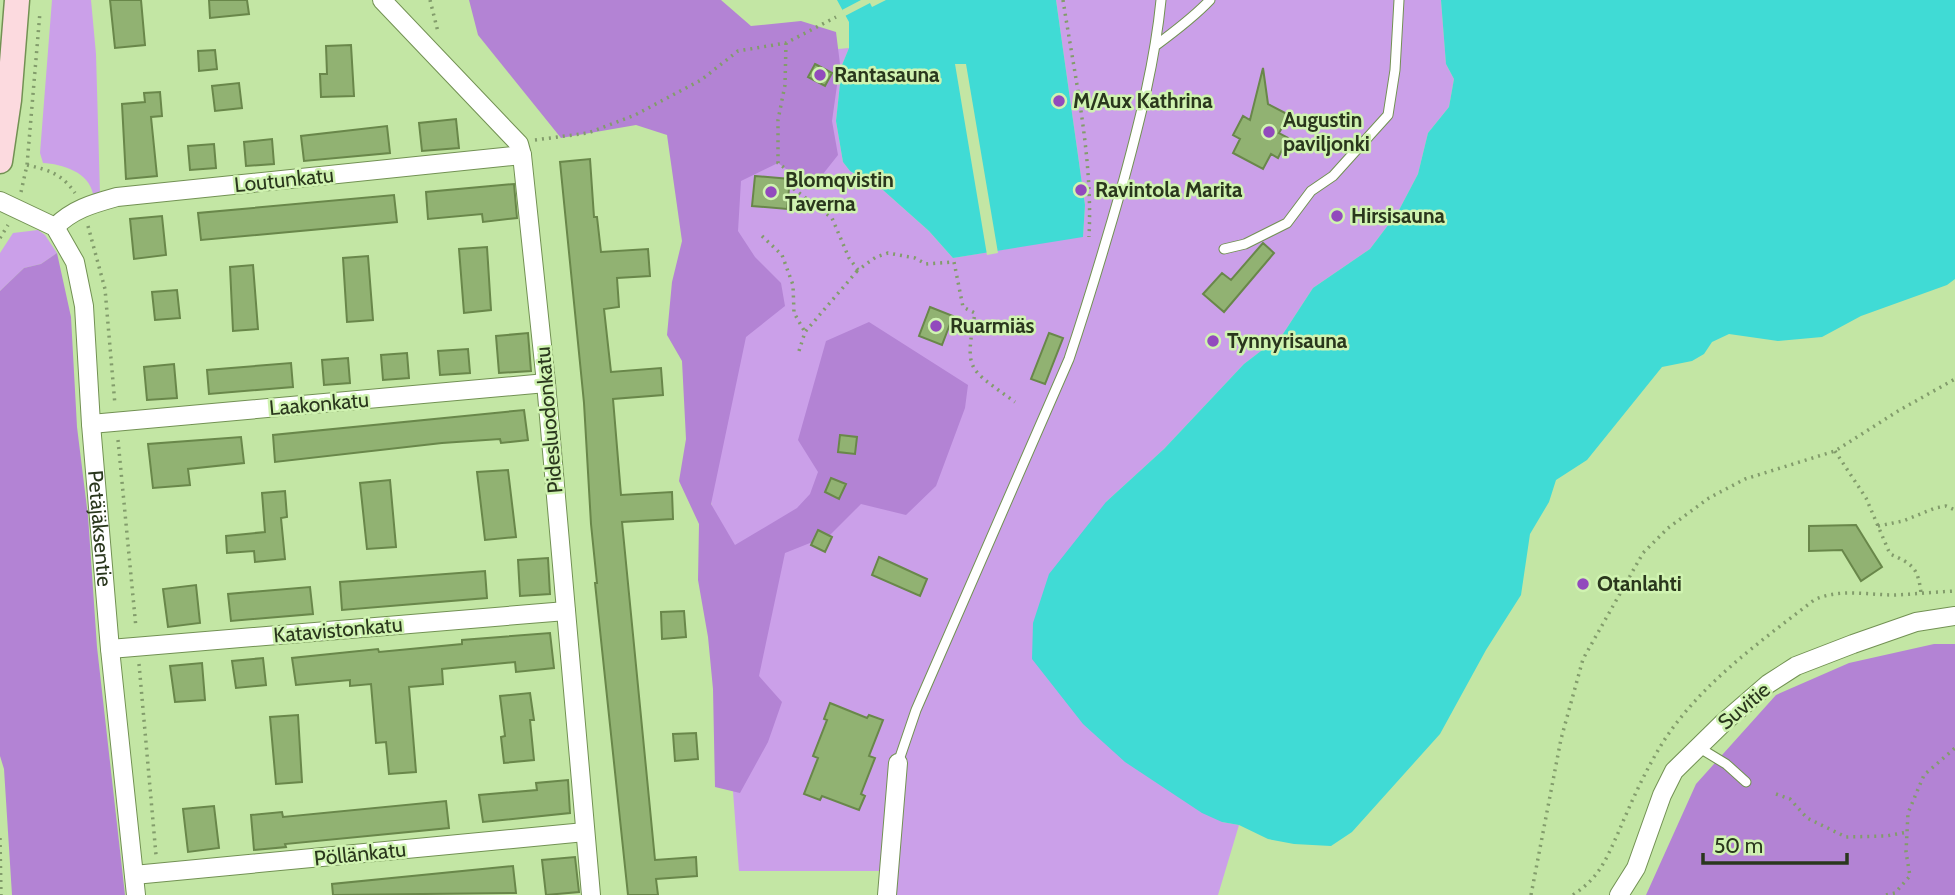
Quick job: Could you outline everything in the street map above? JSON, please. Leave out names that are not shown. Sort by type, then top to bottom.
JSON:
[{"type":"street","points":[[0,162],[10,89],[17,0]]},
{"type":"street","points":[[382,0],[521,150]]},
{"type":"street","name":"Loutunkatu","points":[[55,228],[66,215],[82,206],[117,197],[521,150]]},
{"type":"street","name":"Pidesluodonkatu","points":[[521,150],[546,383],[591,895]]},
{"type":"street","points":[[0,201],[55,228]]},
{"type":"street","name":"Petäjäksentie","points":[[55,228],[75,262],[84,306],[110,649],[136,895]]},
{"type":"street","name":"Laakonkatu","points":[[92,424],[546,383]]},
{"type":"street","name":"Katavistonkatu","points":[[110,649],[566,611]]},
{"type":"street","name":"Suvitie","points":[[1619,895],[1636,868],[1662,794],[1674,771],[1768,684],[1796,666],[1916,622],[1955,616]]},
{"type":"street","points":[[887,895],[898,763]]},
{"type":"street","name":"Pöllänkatu","points":[[134,876],[585,832]]},
{"type":"lane","points":[[898,763],[916,710],[1069,359],[1118,200],[1147,88],[1161,0]]},
{"type":"lane","points":[[1155,46],[1196,16],[1210,0]]},
{"type":"lane","points":[[1224,249],[1245,244],[1287,223],[1311,191],[1333,176],[1388,115],[1395,70],[1399,0]]},
{"type":"lane","points":[[1698,747],[1726,764],[1746,782]]},
{"type":"path","points":[[430,0],[439,38]]},
{"type":"path","points":[[1063,0],[1085,142],[1091,205],[1089,237]]},
{"type":"path","points":[[521,150],[588,133],[635,115],[701,80],[738,51],[786,43],[836,17]]},
{"type":"path","points":[[786,43],[785,85],[778,120],[778,163],[794,175],[794,189],[832,218],[849,258],[858,271]]},
{"type":"path","points":[[27,165],[53,171],[60,176],[82,206],[105,289],[158,874]]},
{"type":"path","points":[[762,236],[782,255],[793,285],[794,313],[805,332]]},
{"type":"path","points":[[799,351],[805,332],[858,271],[876,257],[888,253],[915,258],[926,264],[954,262],[962,307],[975,313],[968,353],[972,369],[1015,402]]},
{"type":"path","points":[[1531,895],[1561,738],[1583,659],[1643,553],[1668,528],[1699,505],[1745,478],[1835,451],[1955,379]]},
{"type":"path","points":[[1835,451],[1866,498],[1890,554],[1905,561],[1919,575],[1921,593]]},
{"type":"path","points":[[1878,526],[1903,522],[1935,508],[1946,506],[1955,510]]},
{"type":"path","points":[[1886,895],[1895,893],[1910,876],[1906,852],[1908,813],[1924,775],[1955,748]]},
{"type":"path","points":[[1776,794],[1790,799],[1807,818],[1846,837],[1886,836],[1909,832]]},
{"type":"path","points":[[0,838],[1,895]]},
{"type":"shaded area","points":[[52,0],[91,0],[96,54],[100,194],[93,194],[86,180],[74,171],[43,163],[40,153]]},
{"type":"shaded area","points":[[469,0],[721,0],[751,26],[801,21],[836,32],[840,64],[832,121],[838,155],[812,188],[778,163],[741,181],[738,231],[755,257],[781,283],[785,306],[746,337],[711,504],[735,545],[797,508],[810,494],[818,472],[798,440],[826,341],[869,322],[968,385],[965,408],[936,486],[906,515],[861,504],[830,535],[785,553],[759,676],[782,702],[768,742],[740,793],[715,787],[713,689],[708,637],[698,580],[699,524],[679,481],[686,439],[682,361],[667,335],[672,282],[682,241],[667,135],[636,125],[561,138],[478,35]]},
{"type":"shaded area","points":[[1056,0],[1441,0],[1446,64],[1454,79],[1449,107],[1428,133],[1418,174],[1398,212],[1370,249],[1313,288],[1283,334],[1244,364],[1164,449],[1106,502],[1222,822],[1239,825],[1218,895],[887,895],[887,871],[739,871],[678,64],[849,48],[842,65],[836,121],[843,162],[850,171],[883,190],[929,231],[953,258],[1083,236],[1085,205]]},
{"type":"shaded area","points":[[38,230],[45,235],[57,253],[41,264],[24,268],[0,291],[0,253],[13,233]]},
{"type":"shaded area","points":[[57,253],[71,317],[77,427],[88,516],[97,647],[125,895],[12,895],[4,769],[0,756],[0,291],[24,268],[41,264]]},
{"type":"shaded area","points":[[1934,644],[1955,644],[1955,895],[1646,895],[1696,784],[1776,695],[1849,663]]},
{"type":"water","points":[[837,0],[1056,0],[1085,205],[1083,237],[953,258],[929,231],[883,190],[850,171],[843,162],[836,121],[842,65],[849,48],[849,22]]},
{"type":"water","points":[[1441,0],[1955,0],[1955,279],[1947,285],[1861,316],[1822,337],[1778,341],[1729,334],[1712,342],[1704,354],[1692,361],[1662,367],[1587,460],[1556,480],[1549,502],[1530,534],[1521,595],[1486,650],[1440,734],[1352,832],[1331,846],[1294,844],[1268,839],[1239,825],[1222,822],[1202,813],[1125,762],[1083,724],[1032,659],[1033,623],[1049,574],[1106,502],[1164,449],[1244,364],[1283,334],[1313,288],[1370,249],[1398,212],[1418,174],[1428,133],[1449,107],[1454,79],[1446,64]]},
{"type":"pier","points":[[861,0],[886,0],[872,7],[870,3],[845,16],[842,10]]},
{"type":"pier","points":[[955,64],[966,64],[998,253],[987,255]]},
{"type":"building","points":[[110,0],[141,0],[145,45],[115,48]]},
{"type":"building","points":[[209,0],[247,0],[249,14],[210,18]]},
{"type":"building","points":[[351,45],[354,96],[321,97],[320,74],[327,74],[326,46]]},
{"type":"building","points":[[215,50],[217,69],[199,71],[198,51]]},
{"type":"building","name":"Rantasauna","points":[[815,64],[832,73],[825,86],[808,77]]},
{"type":"building","points":[[1263,68],[1268,104],[1289,115],[1279,133],[1288,138],[1278,158],[1271,154],[1263,169],[1233,153],[1240,139],[1233,135],[1243,116],[1250,120]]},
{"type":"building","points":[[239,83],[242,108],[215,111],[212,86]]},
{"type":"building","points":[[160,92],[162,116],[151,117],[157,176],[126,179],[122,104],[145,102],[144,93]]},
{"type":"building","points":[[456,119],[459,148],[422,151],[419,123]]},
{"type":"building","points":[[387,126],[390,153],[304,161],[301,136]]},
{"type":"building","points":[[272,139],[274,164],[246,166],[244,142]]},
{"type":"building","points":[[214,144],[216,168],[190,170],[188,146]]},
{"type":"building","points":[[590,159],[594,217],[597,217],[601,252],[648,249],[650,276],[617,278],[619,307],[604,309],[611,372],[661,368],[663,395],[613,399],[621,495],[672,492],[673,519],[622,522],[655,860],[696,857],[697,876],[656,879],[658,895],[628,895],[595,583],[584,403],[560,162]]},
{"type":"building","name":"Blomqvistin Taverna","points":[[755,176],[790,179],[787,209],[752,206]]},
{"type":"building","points":[[514,184],[517,218],[483,222],[482,214],[428,219],[426,192]]},
{"type":"building","points":[[394,195],[397,222],[201,240],[198,213]]},
{"type":"building","points":[[162,216],[166,255],[134,259],[130,219]]},
{"type":"building","points":[[1263,243],[1274,253],[1224,312],[1203,294],[1222,273],[1231,280]]},
{"type":"building","points":[[487,247],[491,310],[464,313],[459,249]]},
{"type":"building","points":[[368,256],[373,320],[347,322],[343,258]]},
{"type":"building","points":[[253,265],[258,329],[233,331],[230,267]]},
{"type":"building","points":[[177,290],[180,318],[155,320],[152,292]]},
{"type":"building","name":"Ruarmiäs","points":[[930,307],[953,316],[942,345],[919,336]]},
{"type":"building","points":[[528,333],[531,371],[499,373],[496,336]]},
{"type":"building","points":[[1049,333],[1063,338],[1045,384],[1031,379]]},
{"type":"building","points":[[468,349],[470,373],[440,375],[438,351]]},
{"type":"building","points":[[407,353],[409,378],[383,380],[381,355]]},
{"type":"building","points":[[348,358],[350,383],[324,385],[322,360]]},
{"type":"building","points":[[291,363],[293,387],[209,394],[207,370]]},
{"type":"building","points":[[174,364],[177,398],[147,400],[144,367]]},
{"type":"building","points":[[524,410],[528,440],[442,443],[275,462],[273,435]]},
{"type":"building","points":[[840,435],[857,437],[855,454],[838,452]]},
{"type":"building","points":[[241,437],[244,463],[188,469],[190,485],[153,488],[148,444]]},
{"type":"building","points":[[508,470],[516,537],[485,540],[477,472]]},
{"type":"building","points":[[831,478],[846,484],[839,499],[825,492]]},
{"type":"building","points":[[390,480],[396,547],[367,549],[360,483]]},
{"type":"building","points":[[285,491],[287,517],[281,518],[285,559],[255,562],[254,551],[227,553],[226,536],[265,532],[262,493]]},
{"type":"building","points":[[1856,525],[1882,567],[1861,581],[1842,550],[1809,551],[1809,526]]},
{"type":"building","points":[[818,530],[832,537],[825,552],[811,545]]},
{"type":"building","points":[[879,557],[927,579],[920,596],[872,575]]},
{"type":"building","points":[[548,558],[550,594],[520,596],[518,560]]},
{"type":"building","points":[[485,571],[487,598],[342,610],[340,582]]},
{"type":"building","points":[[196,585],[200,623],[168,627],[163,589]]},
{"type":"building","points":[[310,587],[313,614],[231,621],[228,594]]},
{"type":"building","points":[[684,611],[686,637],[662,639],[661,612]]},
{"type":"building","points":[[550,633],[554,668],[516,672],[515,662],[442,669],[443,684],[409,687],[416,772],[389,774],[386,742],[376,743],[371,684],[350,686],[350,680],[296,685],[292,658],[462,644],[462,640]]},
{"type":"building","points":[[263,658],[266,685],[236,688],[232,661]]},
{"type":"building","points":[[202,663],[205,700],[175,702],[170,666]]},
{"type":"building","points":[[530,693],[534,720],[530,720],[534,760],[504,763],[501,737],[505,736],[500,696]]},
{"type":"building","points":[[830,703],[867,718],[869,715],[883,720],[869,756],[875,758],[861,794],[865,796],[859,810],[822,796],[820,800],[804,794],[818,758],[813,756],[827,720],[824,719]]},
{"type":"building","points":[[298,715],[302,782],[276,784],[270,717]]},
{"type":"building","points":[[696,733],[698,759],[675,761],[673,734]]},
{"type":"building","points":[[568,780],[570,813],[483,822],[479,795],[537,790],[536,783]]},
{"type":"building","points":[[446,801],[449,828],[285,844],[286,847],[254,850],[251,815],[282,812],[283,817]]},
{"type":"building","points":[[214,806],[219,848],[188,852],[183,809]]},
{"type":"building","points":[[575,857],[579,892],[546,895],[542,860]]},
{"type":"building","points":[[513,866],[516,893],[333,895],[332,884]]},
{"type":"place","name":"Rantasauna","points":[[820,75]]},
{"type":"place","name":"M/Aux Kathrina","points":[[1059,101]]},
{"type":"place","name":"Augustin paviljonki","points":[[1269,132]]},
{"type":"place","name":"Ravintola Marita","points":[[1081,190]]},
{"type":"place","name":"Blomqvistin Taverna","points":[[771,192]]},
{"type":"place","name":"Hirsisauna","points":[[1337,216]]},
{"type":"place","name":"Ruarmiäs","points":[[936,326]]},
{"type":"place","name":"Tynnyrisauna","points":[[1213,341]]},
{"type":"place","name":"Otanlahti","points":[[1583,584]]}]
